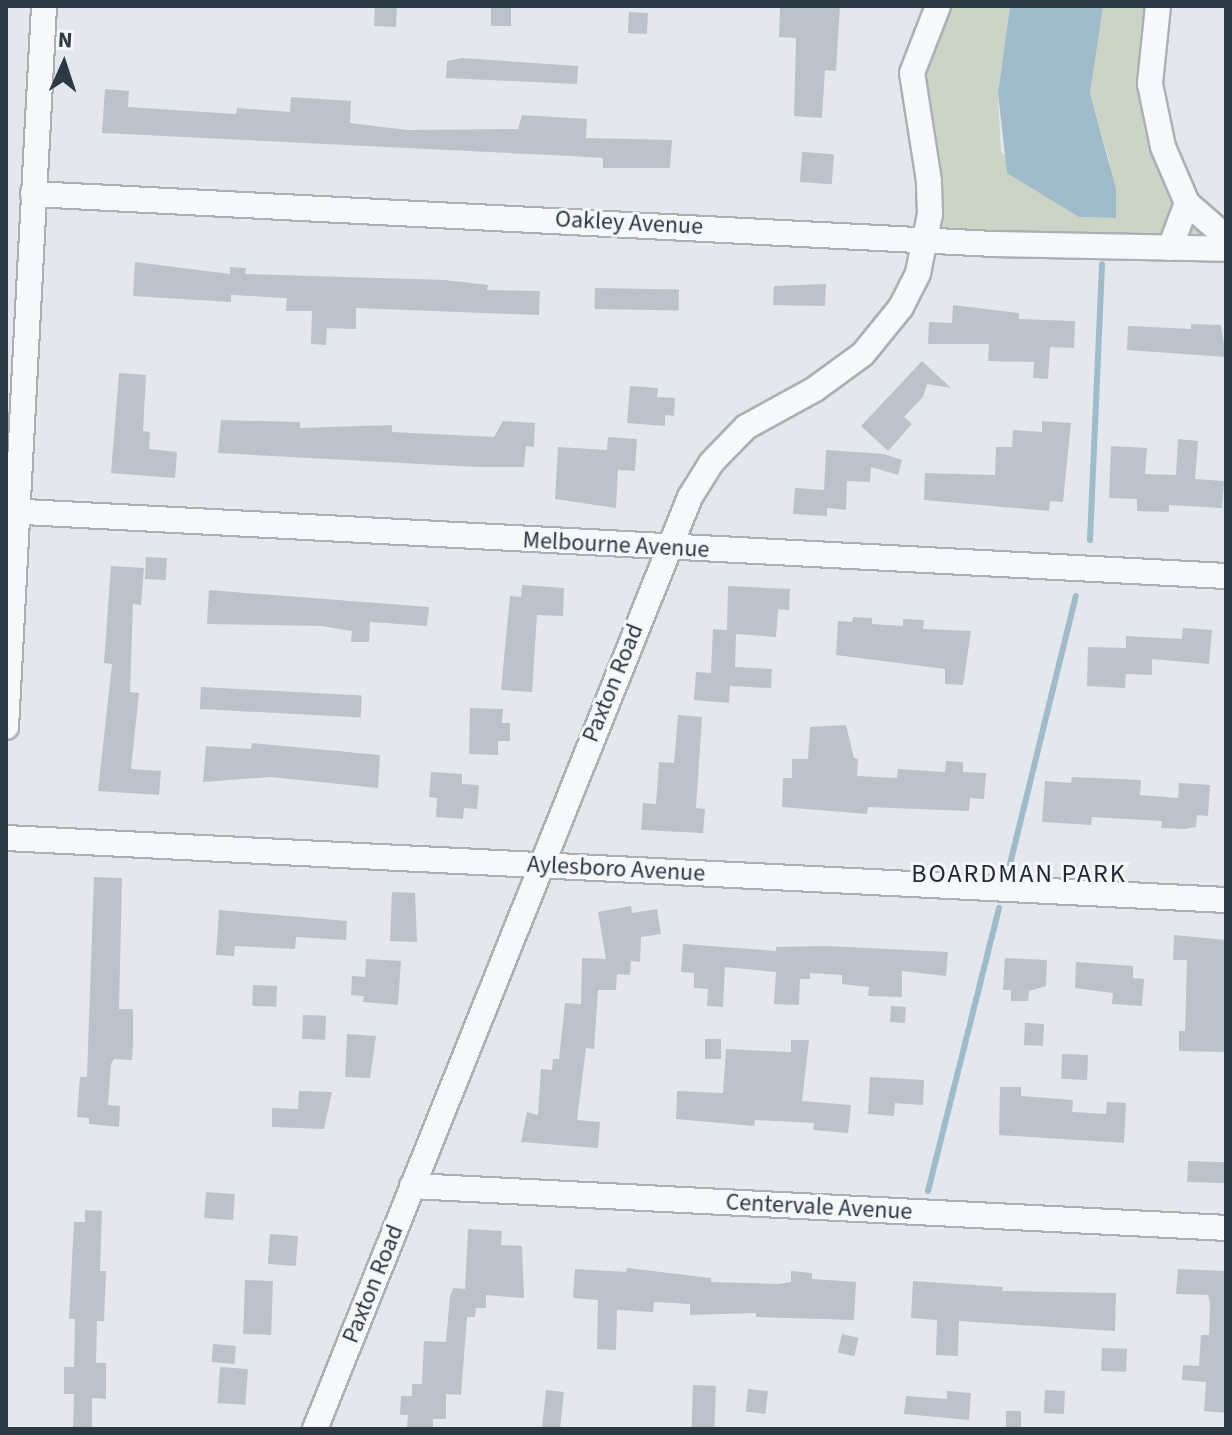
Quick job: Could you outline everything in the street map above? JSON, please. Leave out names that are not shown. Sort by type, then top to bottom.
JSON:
[{"type":"street","points":[[6,727],[12,512],[44,6]]},
{"type":"street","name":"Paxton Road","points":[[315,1429],[690,497],[728,444],[764,414],[839,374],[883,333],[918,273],[925,240],[929,181],[912,73],[938,6]]},
{"type":"street","points":[[1158,6],[1150,66],[1154,116],[1187,203],[1226,237]]},
{"type":"street","name":"Oakley Avenue","points":[[33,194],[925,240],[1226,249]]},
{"type":"street","points":[[1170,248],[1187,203]]},
{"type":"street","name":"Melbourne Avenue","points":[[12,512],[1226,576]]},
{"type":"street","name":"Aylesboro Avenue","points":[[6,838],[1226,900]]},
{"type":"street","name":"Centervale Avenue","points":[[412,1186],[1226,1228]]},
{"type":"green space","points":[[938,6],[1010,6],[998,93],[1001,152],[1079,217],[1116,218],[1109,160],[1090,93],[1098,18],[1103,6],[1158,6],[1151,50],[1187,203],[1226,237],[925,240],[912,94]]},
{"type":"water","points":[[1010,6],[1103,6],[1090,93],[1116,189],[1116,218],[1079,217],[1007,173],[998,93]]},
{"type":"building","points":[[375,6],[397,7],[396,27],[374,26]]},
{"type":"building","points":[[491,6],[511,6],[511,26],[491,26]]},
{"type":"building","points":[[780,6],[840,6],[836,71],[825,70],[822,118],[794,116],[796,38],[779,37]]},
{"type":"building","points":[[629,12],[648,13],[647,34],[628,33]]},
{"type":"building","points":[[462,58],[578,66],[577,84],[446,78],[447,61]]},
{"type":"building","points":[[105,89],[129,91],[128,107],[236,114],[237,108],[290,112],[291,97],[351,101],[350,123],[407,130],[518,129],[522,115],[587,119],[586,138],[672,140],[670,168],[603,168],[603,158],[571,156],[102,133]]},
{"type":"building","points":[[802,152],[834,154],[832,184],[800,182]]},
{"type":"building","points":[[135,262],[230,274],[230,267],[246,268],[245,274],[445,280],[488,285],[487,290],[540,291],[539,315],[356,308],[356,329],[327,328],[326,345],[311,344],[312,311],[286,311],[287,298],[231,295],[231,302],[133,296]]},
{"type":"building","points":[[826,284],[825,306],[773,305],[774,286]]},
{"type":"building","points":[[595,288],[679,289],[679,310],[595,309]]},
{"type":"building","points":[[953,305],[1019,313],[1019,319],[1075,321],[1074,348],[1050,347],[1048,379],[1033,378],[1034,362],[988,361],[989,344],[928,344],[929,322],[952,323]]},
{"type":"building","points":[[1191,324],[1221,325],[1226,357],[1127,350],[1128,326],[1191,329]]},
{"type":"building","points":[[922,361],[951,388],[927,384],[923,397],[904,417],[912,424],[888,451],[861,426]]},
{"type":"building","points":[[119,373],[146,375],[143,431],[150,432],[149,449],[177,452],[175,478],[111,473]]},
{"type":"building","points":[[630,386],[658,388],[657,397],[675,398],[674,416],[665,415],[665,426],[627,423]]},
{"type":"building","points":[[221,420],[300,422],[300,428],[392,425],[392,432],[494,437],[503,421],[535,423],[534,447],[526,446],[524,467],[218,453]]},
{"type":"building","points":[[1042,421],[1071,423],[1063,502],[1050,501],[1049,511],[924,500],[925,473],[995,475],[996,447],[1012,447],[1013,430],[1042,432]]},
{"type":"building","points":[[608,437],[637,439],[635,471],[618,470],[616,508],[555,499],[558,447],[607,450]]},
{"type":"building","points":[[1178,439],[1198,441],[1195,479],[1224,481],[1222,508],[1169,505],[1169,512],[1137,511],[1137,499],[1109,498],[1111,446],[1147,448],[1145,474],[1176,475]]},
{"type":"building","points":[[826,450],[884,454],[902,460],[898,475],[871,467],[870,482],[847,481],[846,510],[827,508],[827,516],[793,514],[795,488],[824,490]]},
{"type":"building","points":[[146,557],[167,558],[166,580],[145,579]]},
{"type":"building","points":[[111,566],[144,568],[141,605],[133,604],[130,692],[139,693],[131,769],[161,771],[159,795],[98,791],[112,664],[104,663]]},
{"type":"building","points":[[522,585],[564,588],[563,616],[537,615],[532,692],[501,690],[510,596],[521,597]]},
{"type":"building","points":[[728,586],[790,589],[789,610],[778,609],[776,637],[736,634],[735,667],[772,669],[771,688],[730,686],[729,703],[694,700],[696,672],[711,673],[713,629],[727,630]]},
{"type":"building","points":[[209,590],[429,607],[427,626],[370,622],[369,642],[351,642],[352,631],[322,626],[207,624]]},
{"type":"building","points":[[853,617],[872,618],[872,624],[903,626],[903,619],[924,620],[923,629],[971,631],[963,685],[945,684],[945,669],[836,655],[838,621],[852,622]]},
{"type":"building","points":[[1183,628],[1212,630],[1209,664],[1152,659],[1152,675],[1126,674],[1125,688],[1087,686],[1088,647],[1126,648],[1126,636],[1182,639]]},
{"type":"building","points":[[201,687],[362,695],[361,717],[200,709]]},
{"type":"building","points":[[470,708],[503,709],[502,723],[510,723],[510,741],[498,741],[498,755],[469,754]]},
{"type":"building","points":[[678,715],[702,717],[696,808],[705,809],[703,833],[641,830],[643,803],[656,804],[659,762],[674,763]]},
{"type":"building","points":[[846,725],[854,758],[858,759],[857,776],[897,778],[898,769],[945,772],[946,761],[963,762],[963,772],[986,773],[984,799],[970,798],[969,811],[868,807],[867,814],[782,807],[783,778],[792,778],[792,759],[808,759],[810,727]]},
{"type":"building","points":[[252,743],[380,755],[378,788],[271,777],[203,782],[206,746],[251,749]]},
{"type":"building","points":[[431,772],[462,774],[462,784],[479,785],[477,809],[464,808],[463,819],[436,817],[437,798],[429,797]]},
{"type":"building","points":[[1072,777],[1141,780],[1140,795],[1178,798],[1179,783],[1210,785],[1208,816],[1197,815],[1196,827],[1185,829],[1161,828],[1162,821],[1092,817],[1091,825],[1042,822],[1045,781],[1071,783]]},
{"type":"building","points":[[94,877],[122,878],[119,1009],[133,1009],[133,1043],[132,1060],[114,1059],[111,1064],[108,1105],[120,1106],[119,1127],[89,1124],[89,1118],[77,1117],[80,1077],[87,1077]]},
{"type":"building","points":[[392,892],[415,893],[417,942],[390,941]]},
{"type":"building","points":[[631,906],[632,913],[657,909],[661,934],[641,937],[640,962],[631,961],[630,975],[617,974],[616,990],[598,990],[594,1049],[586,1048],[577,1120],[600,1122],[598,1148],[521,1142],[527,1112],[538,1115],[541,1069],[552,1070],[553,1059],[559,1059],[565,1003],[581,1004],[582,958],[606,959],[598,912]]},
{"type":"building","points":[[219,910],[347,921],[346,940],[296,937],[295,949],[235,946],[234,956],[216,955]]},
{"type":"building","points":[[1174,935],[1226,940],[1226,1052],[1179,1051],[1179,1031],[1185,1031],[1187,960],[1173,960]]},
{"type":"building","points":[[683,944],[776,951],[776,947],[826,946],[948,952],[946,976],[902,971],[902,997],[868,996],[869,987],[842,984],[842,975],[810,973],[810,979],[800,979],[799,1005],[774,1004],[776,972],[725,967],[723,1007],[707,1006],[708,989],[694,988],[694,973],[681,972]]},
{"type":"building","points":[[1005,958],[1047,960],[1046,986],[1029,991],[1028,1001],[1011,1001],[1011,990],[1003,990]]},
{"type":"building","points":[[366,959],[401,961],[398,1005],[363,1002],[364,996],[351,995],[352,976],[365,977]]},
{"type":"building","points":[[1076,962],[1133,966],[1133,978],[1144,979],[1142,1006],[1112,1004],[1113,993],[1075,988]]},
{"type":"building","points":[[253,985],[277,986],[276,1007],[252,1006]]},
{"type":"building","points":[[891,1006],[906,1007],[905,1023],[890,1022]]},
{"type":"building","points":[[303,1015],[326,1016],[325,1040],[302,1039]]},
{"type":"building","points":[[1025,1023],[1044,1024],[1043,1046],[1024,1045]]},
{"type":"building","points":[[347,1034],[376,1036],[370,1078],[345,1077]]},
{"type":"building","points":[[705,1039],[721,1039],[721,1059],[705,1059]]},
{"type":"building","points":[[791,1040],[809,1040],[802,1101],[851,1105],[848,1133],[813,1130],[814,1123],[755,1120],[754,1126],[676,1119],[677,1091],[723,1093],[726,1049],[791,1052]]},
{"type":"building","points":[[1062,1054],[1088,1055],[1087,1080],[1061,1079]]},
{"type":"building","points":[[870,1077],[924,1080],[923,1105],[895,1103],[894,1116],[868,1114]]},
{"type":"building","points":[[1000,1087],[1021,1087],[1021,1096],[1073,1100],[1072,1112],[1106,1114],[1107,1102],[1126,1103],[1124,1143],[999,1135]]},
{"type":"building","points":[[299,1091],[332,1092],[324,1129],[272,1127],[272,1108],[298,1109]]},
{"type":"building","points":[[1188,1161],[1226,1162],[1225,1183],[1187,1182]]},
{"type":"building","points":[[206,1192],[235,1194],[233,1220],[204,1218]]},
{"type":"building","points":[[85,1210],[102,1211],[100,1271],[106,1271],[104,1321],[97,1321],[96,1363],[106,1363],[106,1399],[92,1398],[92,1429],[73,1429],[74,1394],[64,1394],[64,1367],[74,1367],[75,1319],[69,1319],[74,1222],[85,1222]]},
{"type":"building","points":[[468,1229],[502,1231],[501,1245],[522,1246],[524,1298],[486,1295],[486,1308],[476,1308],[475,1317],[467,1317],[461,1395],[446,1394],[446,1419],[433,1419],[433,1429],[407,1429],[408,1415],[400,1415],[401,1396],[412,1396],[412,1384],[422,1384],[424,1341],[446,1342],[450,1296],[453,1288],[465,1289]]},
{"type":"building","points":[[270,1234],[298,1236],[296,1266],[268,1264]]},
{"type":"building","points":[[627,1268],[711,1278],[711,1282],[778,1284],[791,1282],[791,1271],[812,1273],[812,1279],[856,1282],[854,1320],[756,1317],[756,1313],[690,1315],[690,1304],[654,1302],[653,1312],[617,1310],[616,1350],[597,1349],[598,1300],[573,1298],[575,1269],[626,1272]]},
{"type":"building","points":[[1178,1269],[1226,1271],[1226,1413],[1204,1411],[1206,1382],[1182,1380],[1183,1365],[1199,1366],[1201,1335],[1209,1335],[1210,1304],[1208,1295],[1176,1294]]},
{"type":"building","points":[[245,1280],[273,1281],[271,1335],[243,1334]]},
{"type":"building","points":[[913,1281],[1003,1287],[1002,1291],[1116,1293],[1115,1331],[959,1321],[958,1356],[936,1355],[937,1320],[911,1318]]},
{"type":"building","points":[[842,1334],[859,1338],[854,1356],[838,1353]]},
{"type":"building","points":[[213,1344],[236,1346],[234,1364],[211,1362]]},
{"type":"building","points":[[1102,1348],[1127,1349],[1126,1372],[1101,1371]]},
{"type":"building","points":[[220,1367],[248,1369],[245,1405],[217,1403]]},
{"type":"building","points":[[693,1385],[716,1386],[714,1429],[691,1429]]},
{"type":"building","points":[[748,1389],[768,1391],[765,1414],[746,1412]]},
{"type":"building","points":[[546,1390],[564,1392],[560,1429],[542,1429]]},
{"type":"building","points":[[1045,1390],[1065,1391],[1064,1414],[1044,1413]]},
{"type":"building","points":[[947,1391],[971,1393],[969,1420],[904,1414],[906,1396],[947,1399]]},
{"type":"building","points":[[1006,1411],[1021,1411],[1021,1429],[1006,1429]]},
{"type":"waterway","points":[[1090,540],[1102,264]]},
{"type":"waterway","points":[[1010,864],[1076,596]]},
{"type":"waterway","points":[[928,1191],[999,908]]},
{"type":"district","name":"BOARDMAN PARK","points":[[1019,874]]}]
